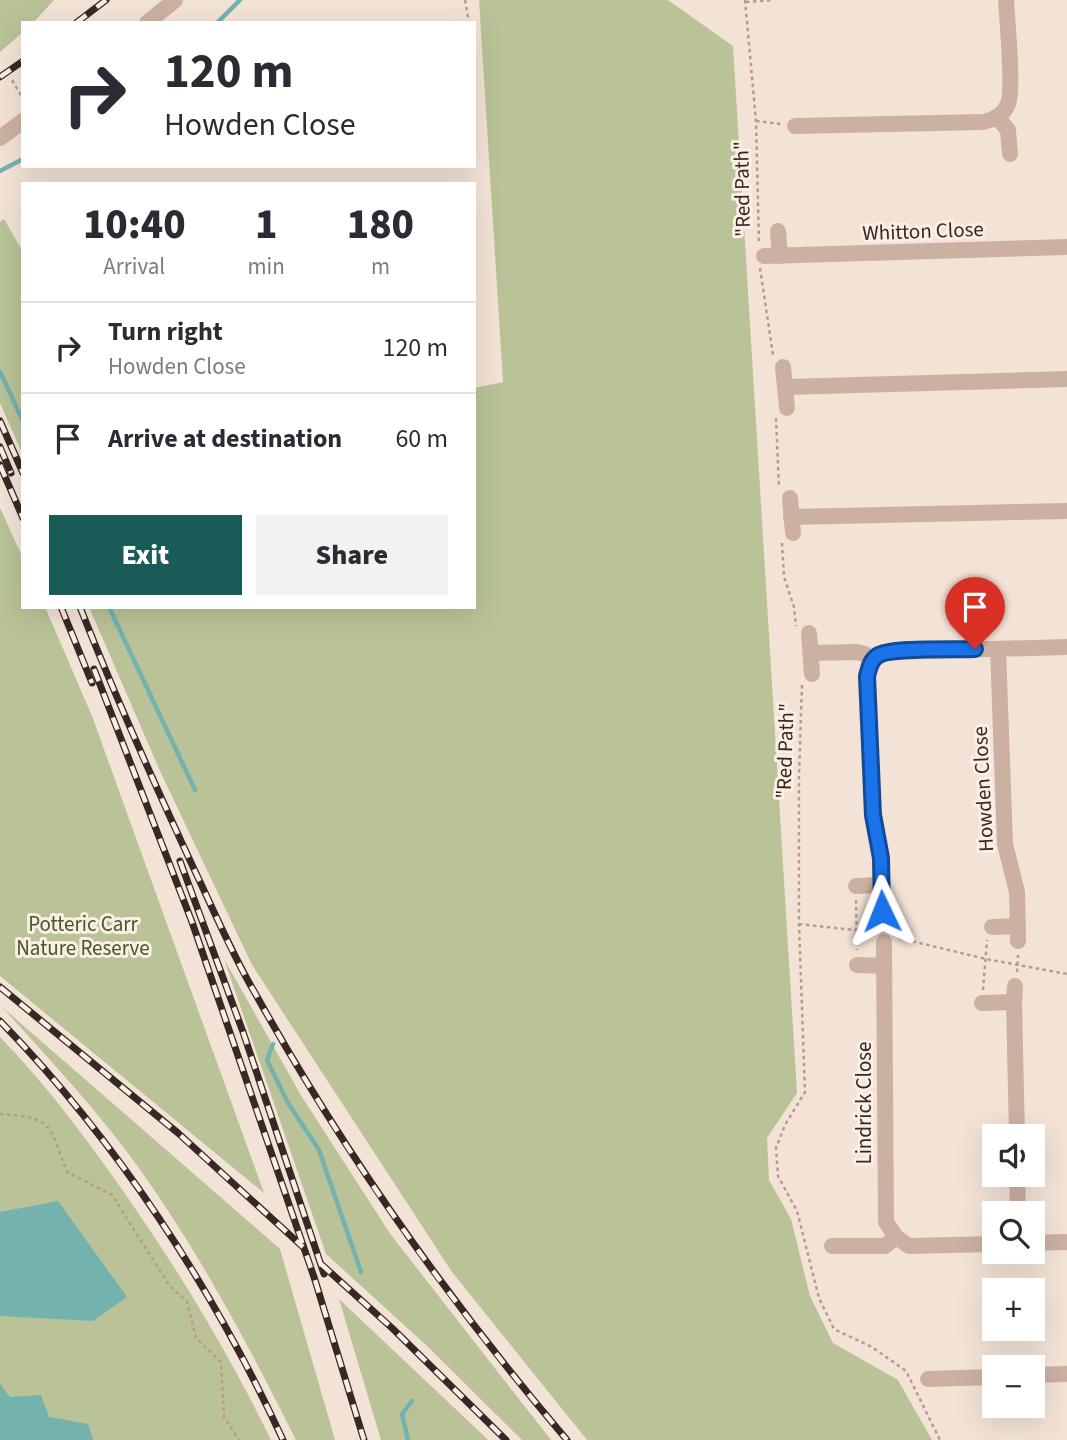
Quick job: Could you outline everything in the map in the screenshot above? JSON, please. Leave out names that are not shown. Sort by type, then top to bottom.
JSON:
[{"type":"street","points":[[149,21],[175,0]]},
{"type":"street","points":[[795,126],[983,122],[996,117],[1003,112],[1010,95],[1006,0]]},
{"type":"street","points":[[829,108],[830,125]]},
{"type":"street","points":[[996,117],[1008,130],[1010,154]]},
{"type":"street","points":[[0,138],[21,122]]},
{"type":"street","points":[[766,258],[778,231]]},
{"type":"street","name":"Whitton Close","points":[[766,258],[1067,247]]},
{"type":"street","points":[[779,367],[786,387],[781,407]]},
{"type":"street","points":[[786,387],[1067,379]]},
{"type":"street","points":[[785,498],[789,529],[1067,511]]},
{"type":"street","points":[[803,634],[811,653],[806,674]]},
{"type":"street","points":[[882,911],[881,858],[873,815],[867,676],[873,660],[886,652],[1067,647]]},
{"type":"street","name":"Howden Close","points":[[998,649],[1005,844],[1017,892],[1018,933]]},
{"type":"street","points":[[811,653],[857,652],[873,660]]},
{"type":"street","points":[[856,886],[881,885]]},
{"type":"street","points":[[992,927],[1018,933]]},
{"type":"street","name":"Lindrick Close","points":[[886,937],[886,1222],[896,1237]]},
{"type":"street","points":[[857,965],[884,966]]},
{"type":"street","points":[[982,1003],[1015,994],[1017,1124]]},
{"type":"street","points":[[832,1247],[885,1246],[896,1237],[909,1245],[982,1244]]},
{"type":"street","points":[[1045,1243],[1067,1242]]},
{"type":"street","points":[[1045,1375],[1067,1374]]},
{"type":"street","points":[[928,1378],[982,1377]]},
{"type":"path","points":[[465,0],[469,21]]},
{"type":"path","points":[[745,1],[772,0]]},
{"type":"path","name":"\"Red Path\"","points":[[745,1],[766,258],[779,367]]},
{"type":"path","points":[[12,80],[21,95]]},
{"type":"path","points":[[756,121],[795,126]]},
{"type":"path","points":[[781,407],[785,498]]},
{"type":"path","points":[[789,529],[784,577],[803,634]]},
{"type":"path","name":"\"Red Path\"","points":[[806,674],[799,924],[805,1092],[785,1125],[776,1148],[778,1176],[797,1211],[820,1298],[835,1329],[872,1346],[906,1371],[940,1440]]},
{"type":"path","points":[[856,886],[857,965]]},
{"type":"path","points":[[799,924],[856,929],[986,959],[1067,974]]},
{"type":"path","points":[[982,1003],[988,927],[992,927]]},
{"type":"path","points":[[1015,994],[1018,933]]},
{"type":"path","points":[[0,1114],[32,1116],[48,1126],[67,1172],[112,1195],[169,1285],[187,1302],[196,1338],[221,1362],[224,1417],[239,1440]]},
{"type":"green space","points":[[0,0],[54,0],[35,21],[21,21],[21,34],[0,52]]},
{"type":"green space","points":[[479,0],[668,0],[733,46],[797,1093],[767,1138],[769,1180],[791,1219],[810,1296],[833,1343],[898,1380],[932,1440],[587,1440],[452,1272],[252,965],[160,771],[90,609],[476,609],[476,388],[503,382]]},
{"type":"green space","points":[[4,219],[21,249],[21,450],[0,403],[0,222]]},
{"type":"green space","name":"Potteric Carr Nature Reserve","points":[[0,508],[21,554],[21,609],[46,609],[92,716],[264,1193],[0,976]]},
{"type":"green space","points":[[224,959],[302,1097],[391,1235],[551,1440],[522,1440],[426,1345],[326,1254]]},
{"type":"green space","name":"Potteric Carr Nature Reserve","points":[[2,1007],[280,1249],[335,1440],[296,1440],[222,1299],[159,1197],[105,1123]]},
{"type":"green space","points":[[0,1037],[72,1121],[155,1238],[216,1337],[271,1440],[0,1440]]},
{"type":"green space","points":[[339,1299],[483,1435],[488,1440],[381,1440]]},
{"type":"water","points":[[58,1201],[127,1297],[93,1321],[0,1316],[0,1212]]},
{"type":"water","points":[[0,1384],[10,1397],[41,1395],[49,1417],[88,1424],[93,1440],[0,1440]]},
{"type":"waterway","points":[[219,21],[240,0]]},
{"type":"waterway","points":[[0,171],[21,160]]},
{"type":"waterway","points":[[0,372],[21,417]]},
{"type":"waterway","points":[[110,609],[195,790]]},
{"type":"waterway","points":[[273,1044],[267,1060],[288,1103],[319,1150],[361,1272]]},
{"type":"waterway","points":[[408,1440],[402,1414],[412,1401]]},
{"type":"railway","points":[[79,21],[106,0]]},
{"type":"railway","points":[[0,77],[21,62]]},
{"type":"railway","points":[[0,421],[21,468]]},
{"type":"railway","points":[[0,447],[11,473]]},
{"type":"railway","points":[[0,465],[21,513]]},
{"type":"railway","points":[[62,609],[92,683]]},
{"type":"railway","points":[[81,609],[135,739],[223,932],[289,1053],[362,1168],[439,1279],[567,1440]]},
{"type":"railway","points":[[94,669],[192,922],[315,1280],[364,1440]]},
{"type":"railway","points":[[180,861],[243,1032],[324,1274]]},
{"type":"railway","points":[[0,987],[178,1133],[303,1247]]},
{"type":"railway","points":[[0,1021],[84,1116],[159,1218],[226,1327],[283,1440]]},
{"type":"railway","points":[[321,1264],[392,1328],[506,1440]]},
{"type":"route","points":[[882,911],[881,858],[873,815],[867,676],[869,668],[878,655],[886,652],[975,649]]}]
